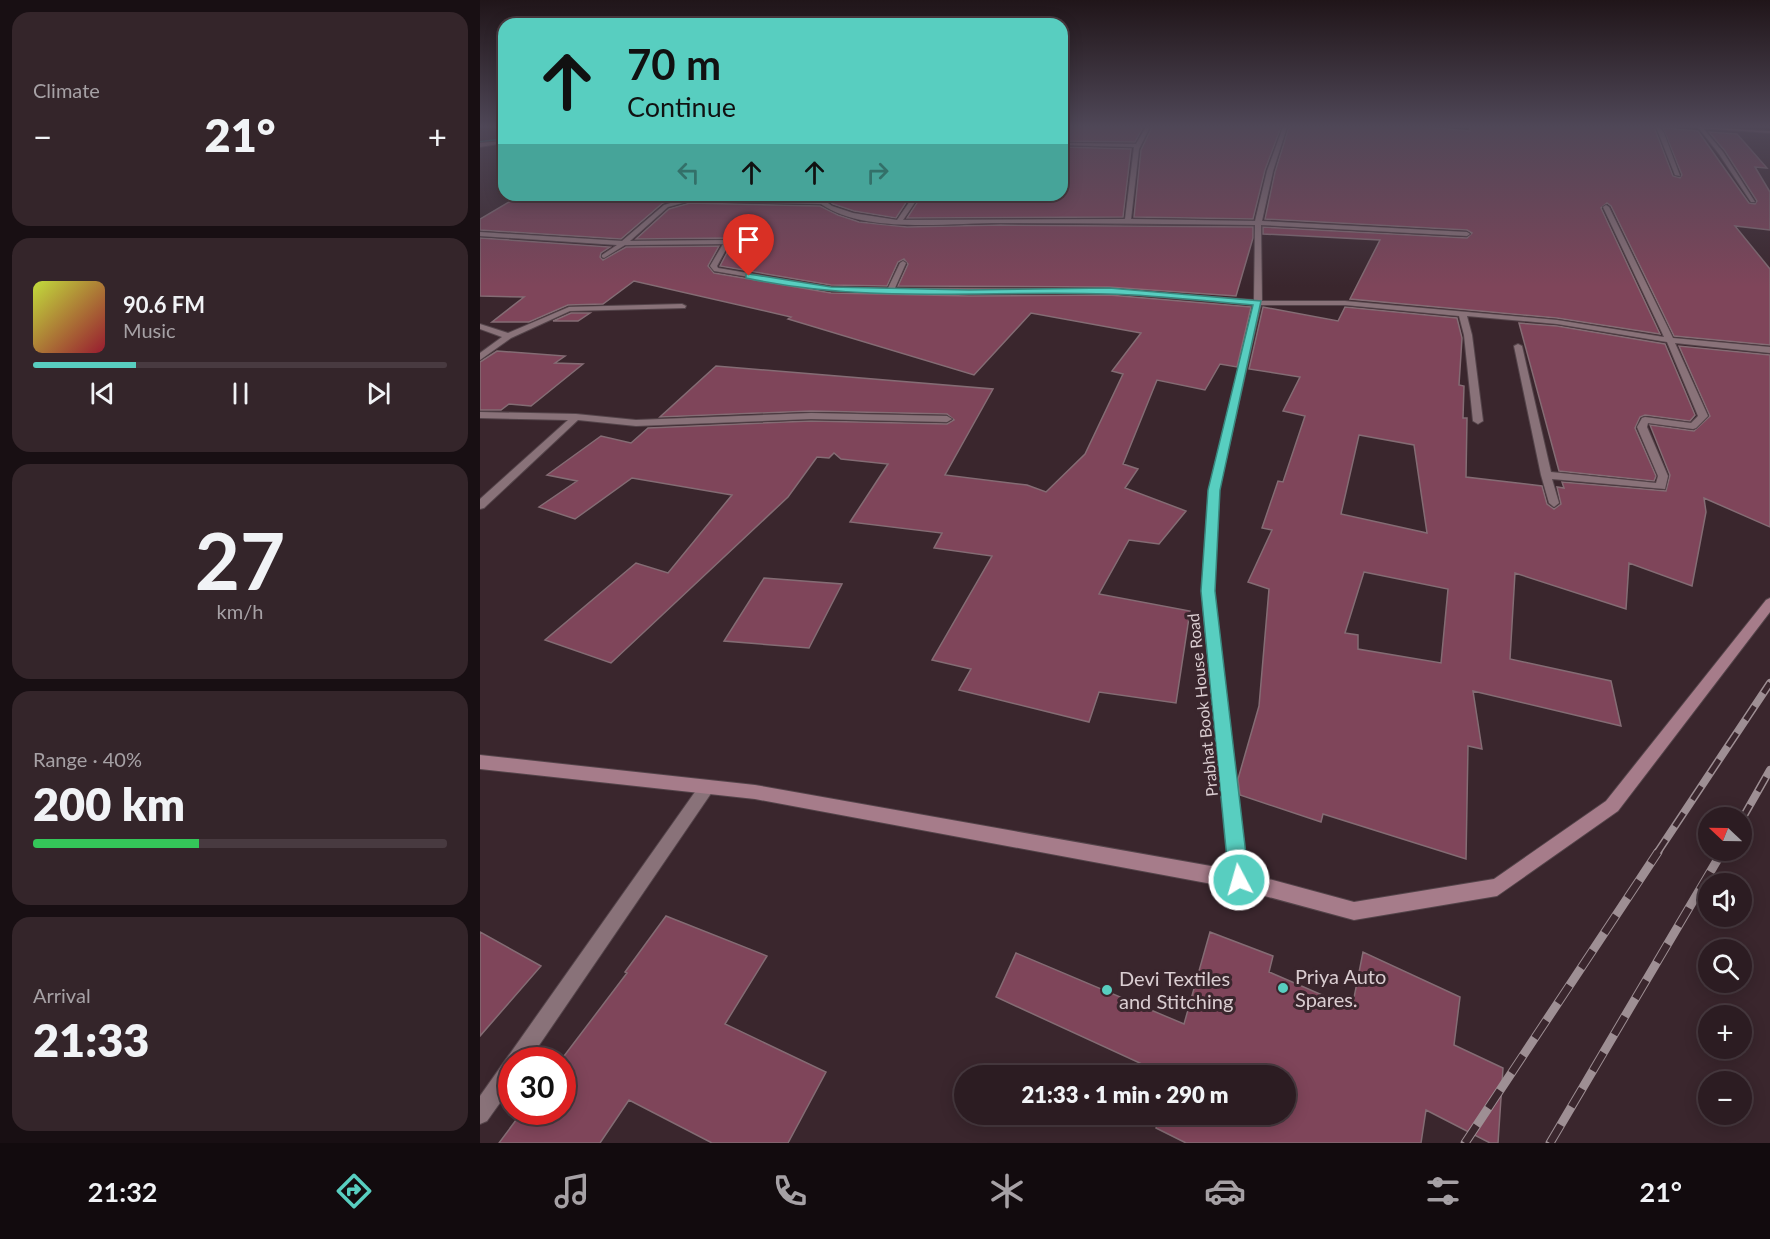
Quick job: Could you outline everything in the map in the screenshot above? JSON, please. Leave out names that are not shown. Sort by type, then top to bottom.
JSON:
[{"type":"street","points":[[1128,221],[1131,180]]},
{"type":"street","name":"Prabhat Book House Road","points":[[1239,880],[1208,591],[1214,490],[1258,303],[1258,223],[1268,180]]},
{"type":"street","points":[[1739,180],[1753,201]]},
{"type":"street","points":[[604,256],[624,243],[666,206],[683,201]]},
{"type":"street","points":[[777,201],[820,202],[845,214],[898,222],[1258,223],[1467,234]]},
{"type":"street","points":[[898,222],[913,201]]},
{"type":"street","points":[[1546,475],[1661,487],[1663,476],[1642,427],[1645,420],[1693,426],[1703,416],[1670,340],[1606,207]]},
{"type":"street","points":[[480,234],[624,243],[727,242],[712,266],[716,270],[831,290],[1109,291],[1258,303],[1345,303],[1557,322],[1670,340],[1770,350]]},
{"type":"street","points":[[890,291],[903,263]]},
{"type":"street","points":[[480,357],[508,336],[569,309],[682,306]]},
{"type":"street","points":[[1462,314],[1468,334],[1478,421]]},
{"type":"street","points":[[480,326],[508,336]]},
{"type":"street","points":[[1518,346],[1554,503]]},
{"type":"street","points":[[480,415],[576,417],[636,423],[811,416],[947,418]]},
{"type":"street","points":[[480,505],[576,417]]},
{"type":"street","points":[[480,762],[755,792],[1239,880],[1354,910],[1497,887],[1612,806],[1770,603]]},
{"type":"street","points":[[526,1047],[707,787]]},
{"type":"street","points":[[480,1114],[498,1088]]},
{"type":"building","points":[[1068,180],[1127,180],[1123,217],[907,218],[918,201],[1068,201]]},
{"type":"building","points":[[1138,180],[1262,180],[1253,219],[1134,217]]},
{"type":"building","points":[[1273,180],[1733,180],[1749,203],[1755,204],[1757,201],[1744,180],[1763,180],[1770,192],[1770,230],[1735,226],[1770,269],[1770,345],[1674,336],[1611,206],[1607,203],[1601,208],[1660,334],[1557,318],[1350,299],[1380,240],[1263,234],[1263,227],[1467,238],[1472,233],[1467,230],[1265,219]]},
{"type":"building","points":[[511,201],[670,201],[663,203],[621,239],[480,230],[480,219]]},
{"type":"building","points":[[829,201],[907,201],[896,218],[854,211]]},
{"type":"building","points":[[690,203],[820,206],[859,222],[907,227],[1000,225],[1253,227],[1253,238],[1236,296],[1109,287],[898,286],[908,264],[904,259],[898,262],[887,286],[831,285],[720,266],[732,243],[727,238],[636,239],[669,209]]},
{"type":"building","points":[[480,238],[610,247],[601,253],[600,257],[603,260],[626,247],[719,246],[708,266],[714,273],[831,293],[969,296],[1109,295],[1251,307],[1237,367],[1220,364],[1205,390],[1157,380],[1123,464],[1138,469],[1125,488],[1186,511],[1159,544],[1129,540],[1099,594],[1190,611],[1176,703],[1099,692],[1089,722],[959,690],[971,669],[932,660],[992,556],[934,548],[942,533],[850,522],[888,464],[841,459],[834,453],[829,458],[817,457],[788,497],[611,663],[545,640],[636,563],[668,573],[732,495],[632,478],[575,519],[539,507],[577,481],[547,475],[601,436],[631,443],[648,428],[811,421],[947,424],[954,420],[947,414],[811,411],[660,417],[716,366],[993,389],[945,475],[1027,485],[1046,492],[1085,454],[1123,374],[1112,371],[1141,333],[1031,313],[974,375],[788,319],[791,317],[634,281],[603,304],[568,305],[529,322],[492,322],[524,297],[480,296]]},
{"type":"building","points":[[1263,307],[1338,321],[1345,307],[1457,318],[1462,338],[1459,385],[1464,386],[1463,418],[1467,418],[1466,477],[1542,486],[1547,504],[1554,509],[1561,504],[1557,487],[1564,488],[1562,482],[1666,491],[1670,475],[1650,425],[1694,431],[1710,416],[1679,346],[1770,355],[1770,527],[1704,498],[1706,512],[1692,586],[1629,563],[1626,609],[1515,573],[1510,659],[1611,681],[1621,726],[1473,691],[1482,749],[1468,746],[1466,859],[1323,814],[1321,822],[1240,795],[1238,779],[1259,706],[1269,589],[1248,582],[1272,530],[1262,528],[1278,481],[1283,482],[1305,416],[1283,411],[1300,377],[1249,369]],"holes":[[[1359,435],[1414,445],[1427,533],[1341,514]],[[1364,572],[1448,589],[1441,663],[1358,649],[1358,635],[1345,633]]]},
{"type":"building","points":[[571,313],[590,313],[578,321],[553,321]]},
{"type":"building","points":[[1519,323],[1557,326],[1665,344],[1695,415],[1690,421],[1645,415],[1640,417],[1635,428],[1656,476],[1654,481],[1559,471]]},
{"type":"building","points":[[497,351],[565,356],[555,363],[583,364],[531,406],[509,404],[501,410],[480,410],[480,362]]},
{"type":"building","points":[[764,578],[842,584],[809,648],[724,641]]},
{"type":"building","points":[[666,916],[767,956],[725,1024],[826,1072],[788,1143],[712,1143],[629,1100],[600,1143],[499,1143],[512,1125],[576,1125],[576,1047],[571,1047],[627,973],[625,972]]},
{"type":"building","points":[[480,932],[541,966],[480,1036]]},
{"type":"building","points":[[1210,932],[1273,956],[1269,972],[1352,1008],[1363,952],[1460,997],[1454,1045],[1503,1068],[1498,1143],[1490,1143],[1426,1110],[1421,1143],[1186,1143],[1156,1128],[1157,1125],[1296,1125],[1296,1065],[1144,1065],[996,997],[1016,953],[1184,1024]]},
{"type":"railway","points":[[1657,853],[1770,683]]},
{"type":"railway","points":[[1749,807],[1770,770]]},
{"type":"railway","points":[[1465,1143],[1658,852]]},
{"type":"railway","points":[[1550,1143],[1717,861]]},
{"type":"place","name":"Priya Auto Spares.","points":[[1283,988]]},
{"type":"place","name":"Devi Textiles and Stitching","points":[[1107,990]]},
{"type":"route","points":[[749,276],[831,290],[1109,291],[1258,303],[1214,490],[1208,591],[1239,880]]}]
